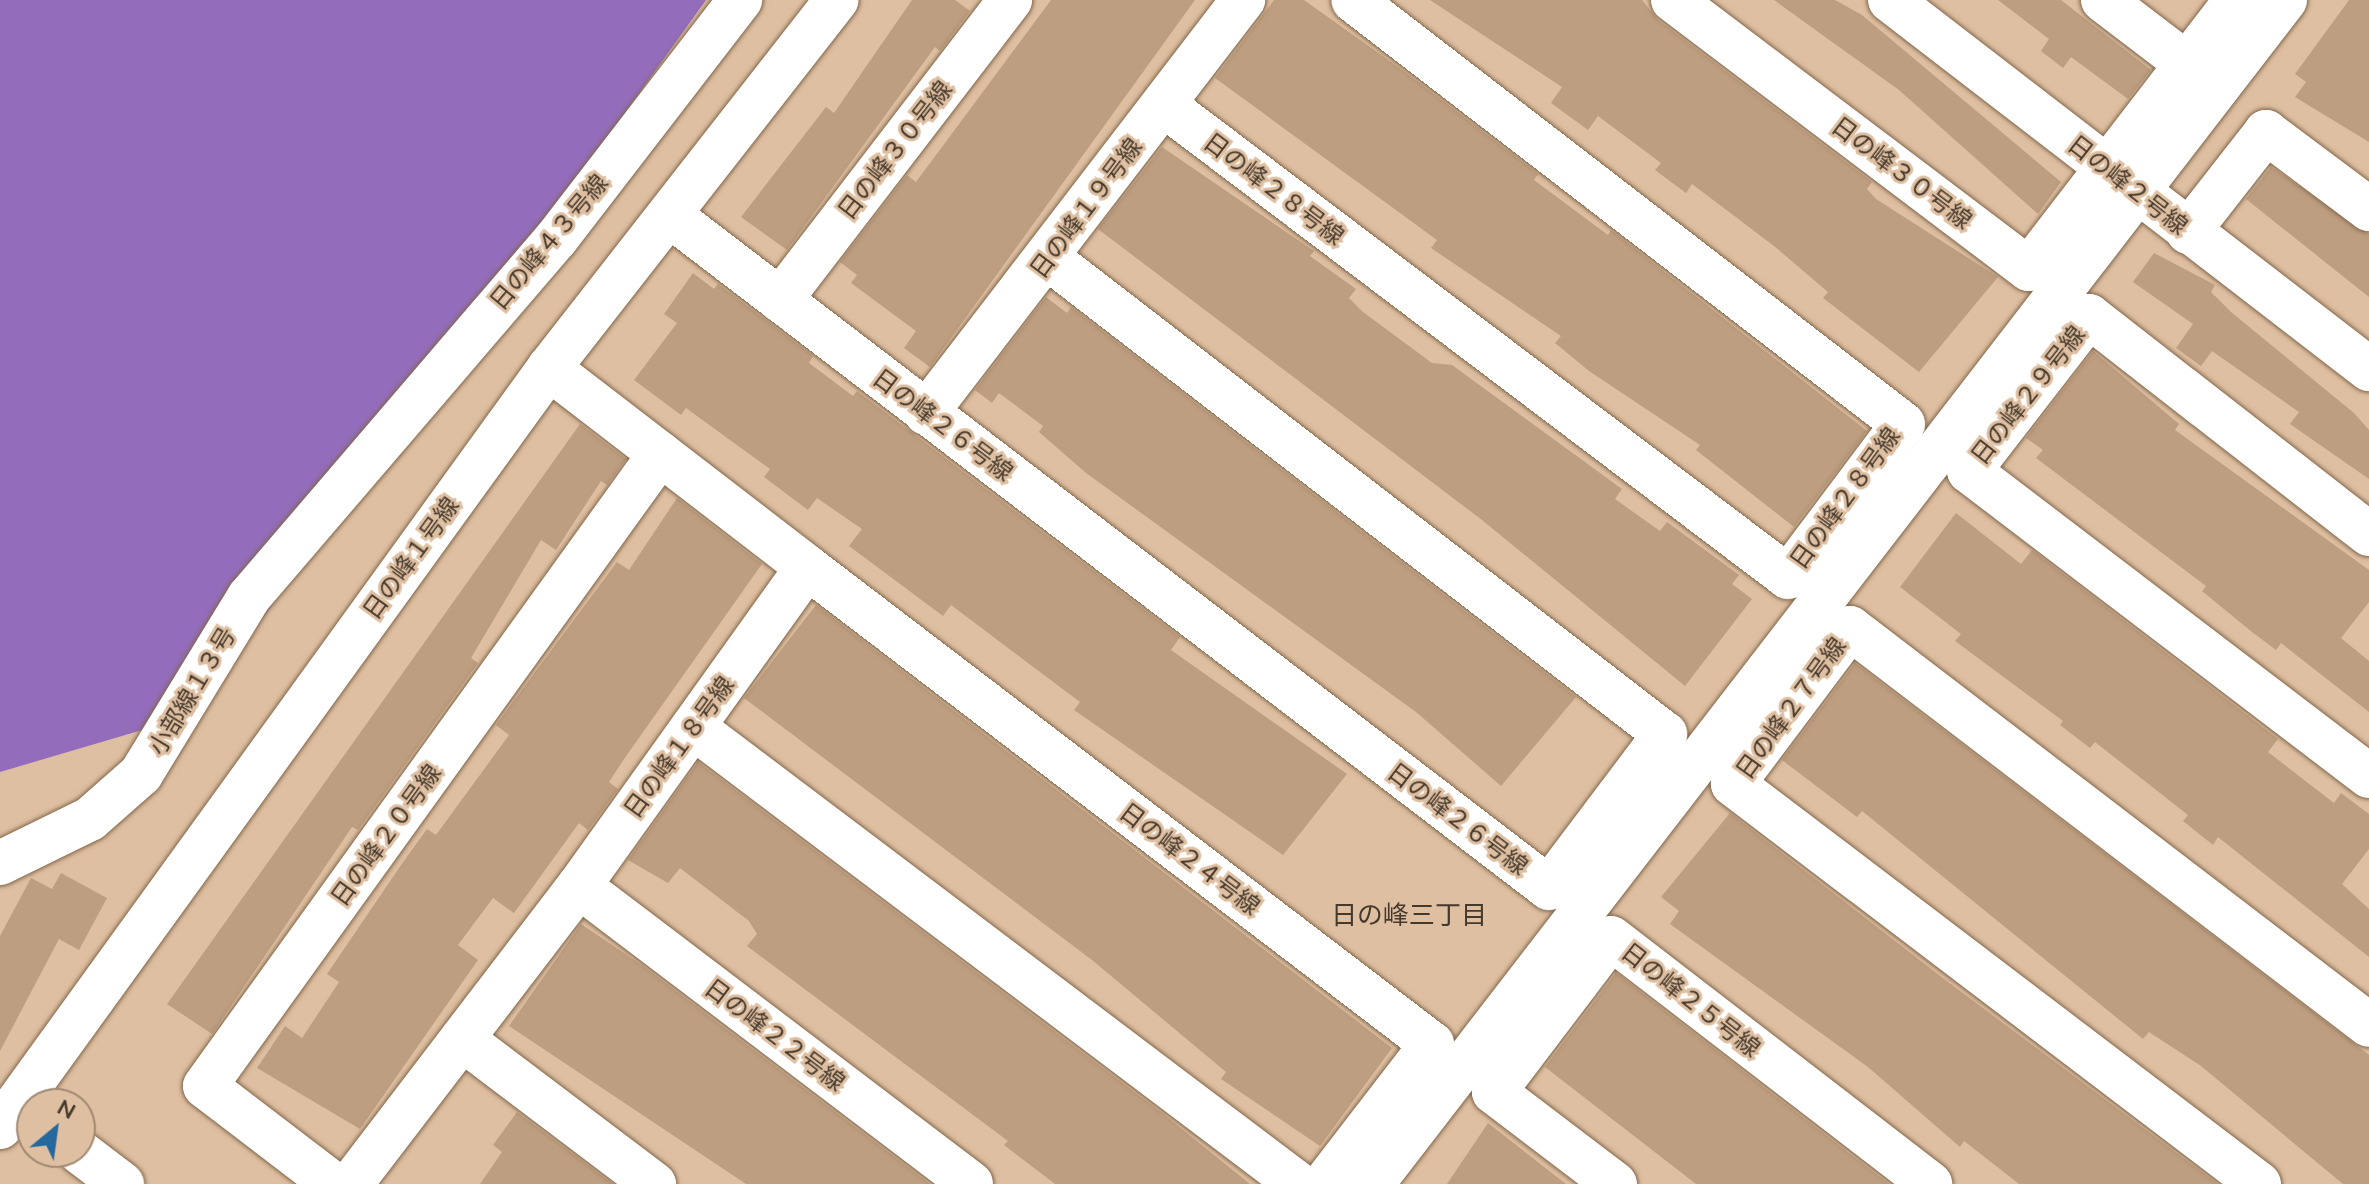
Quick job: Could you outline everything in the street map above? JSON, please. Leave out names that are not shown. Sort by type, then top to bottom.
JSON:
[{"type":"street","name":"日の峰４３号線","points":[[348,476],[556,239],[740,0]]},
{"type":"street","name":"日の峰１号線","points":[[12,1109],[549,368],[672,217],[836,0]]},
{"type":"street","name":"日の峰３０号線","points":[[780,300],[1010,0]]},
{"type":"street","name":"日の峰１９号線","points":[[926,413],[1048,258],[1243,0]]},
{"type":"street","name":"日の峰２８号線","points":[[1164,105],[1788,577],[1903,424],[1353,0]]},
{"type":"street","name":"日の峰３０号線","points":[[1673,0],[2029,269],[2122,181]]},
{"type":"street","name":"日の峰２号線","points":[[1890,0],[2369,369]]},
{"type":"street","points":[[2103,0],[2187,64]]},
{"type":"street","points":[[2122,181],[2187,64],[2236,0]]},
{"type":"street","points":[[1372,1184],[2122,181],[2285,0]]},
{"type":"street","points":[[2188,232],[2266,132],[2369,209]]},
{"type":"street","name":"日の峰２６号線","points":[[672,217],[1549,888],[1665,734],[1048,258]]},
{"type":"street","name":"日の峰２９号線","points":[[2369,534],[2089,316],[1969,471],[2369,776]]},
{"type":"street","points":[[549,368],[807,567]]},
{"type":"street","name":"日の峰２０号線","points":[[333,1184],[205,1086],[660,454]]},
{"type":"street","name":"小部線１３号","points":[[0,863],[90,819],[141,774],[249,597],[348,476]]},
{"type":"street","name":"日の峰１８号線","points":[[351,1184],[579,886],[807,567]]},
{"type":"street","name":"日の峰２４号線","points":[[807,567],[1432,1044],[1324,1184]]},
{"type":"street","name":"日の峰２７号線","points":[[2259,1184],[1733,784],[1850,628],[2369,1025]]},
{"type":"street","points":[[693,727],[1298,1184]]},
{"type":"street","name":"日の峰２２号線","points":[[579,886],[971,1184]]},
{"type":"street","name":"日の峰２５号線","points":[[1615,1184],[1494,1092],[1611,938],[1930,1184]]},
{"type":"street","points":[[462,1039],[654,1184]]},
{"type":"street","points":[[96,1164],[122,1184]]},
{"type":"shaded area","points":[[0,0],[706,0],[193,715],[0,772]]},
{"type":"building","points":[[912,0],[955,0],[970,11],[940,51],[935,47],[787,250],[741,217],[826,107],[834,113]]},
{"type":"building","points":[[1051,0],[1195,0],[930,367],[904,348],[916,331],[851,283],[857,275],[840,262],[907,175],[916,182]]},
{"type":"building","points":[[1274,0],[1304,0],[1405,72],[1538,174],[1534,180],[1608,235],[1611,230],[1867,431],[1794,527],[1696,450],[1700,445],[1589,371],[1555,343],[1561,336],[1431,248],[1437,240],[1215,78]]},
{"type":"building","points":[[1430,0],[1642,0],[1658,20],[1872,182],[1867,189],[1876,199],[1998,277],[1919,372],[1823,298],[1828,292],[1774,246],[1692,184],[1686,193],[1655,170],[1661,163],[1598,116],[1588,130],[1551,103],[1562,87]]},
{"type":"building","points":[[1774,0],[1835,0],[1862,15],[2061,182],[2038,214],[1899,90]]},
{"type":"building","points":[[1998,0],[2061,0],[2151,70],[2128,99],[2071,57],[2063,68],[2041,51],[2049,39]]},
{"type":"building","points":[[2349,0],[2369,0],[2369,142],[2295,97],[2306,82],[2295,74]]},
{"type":"building","points":[[1162,147],[1314,251],[1310,256],[1356,289],[1349,298],[1363,312],[1432,363],[1452,365],[1622,489],[1615,499],[1660,531],[1667,522],[1739,575],[1732,584],[1752,599],[1685,686],[1482,520],[1098,229]]},
{"type":"building","points":[[2271,167],[2369,234],[2369,297],[2246,199]]},
{"type":"building","points":[[2154,253],[2215,285],[2211,292],[2231,312],[2354,413],[2369,430],[2369,479],[2290,424],[2299,412],[2212,351],[2201,366],[2176,348],[2193,324],[2133,282]]},
{"type":"building","points":[[693,273],[714,289],[718,284],[813,356],[809,363],[853,396],[857,391],[1180,637],[1171,650],[1347,774],[1283,855],[1074,710],[1080,702],[951,605],[943,616],[849,546],[862,529],[817,498],[808,510],[764,477],[770,469],[686,408],[681,415],[634,380],[677,323],[664,314]]},
{"type":"building","points":[[1046,297],[1067,313],[1071,307],[1576,697],[1501,786],[1416,712],[1086,473],[1039,432],[1043,426],[999,393],[992,403],[975,390]]},
{"type":"building","points":[[2093,351],[2179,424],[2175,430],[2369,570],[2369,602],[2341,638],[2369,661],[2369,712],[2281,643],[2276,650],[2252,632],[2202,591],[2206,586],[2036,458],[2043,450],[2026,438]]},
{"type":"building","points":[[580,424],[626,459],[607,485],[601,481],[556,550],[541,540],[471,658],[478,663],[358,830],[352,827],[212,1034],[167,1004]]},
{"type":"building","points":[[677,498],[762,564],[624,759],[609,782],[618,789],[588,830],[579,823],[514,913],[493,898],[458,945],[478,960],[360,1129],[257,1068],[285,1026],[302,1038],[339,982],[327,974],[401,865],[427,829],[436,835],[509,735],[496,725],[617,562],[629,570]]},
{"type":"building","points":[[1956,513],[2021,564],[2032,550],[2278,739],[2268,752],[2334,803],[2341,793],[2369,814],[2369,849],[2342,884],[2369,909],[2369,957],[2218,837],[2213,845],[2183,821],[2188,815],[2095,742],[2090,748],[2060,725],[2063,721],[1955,641],[1961,634],[1900,587]]},
{"type":"building","points":[[816,605],[1392,1048],[1320,1146],[1221,1079],[1226,1072],[1092,960],[744,698]]},
{"type":"building","points":[[1855,663],[2369,1055],[2369,1184],[2343,1184],[2201,1066],[2149,1032],[2143,1039],[1862,811],[1857,817],[1782,760]]},
{"type":"building","points":[[698,762],[1162,1113],[1250,1184],[1055,1184],[1004,1145],[1008,1141],[747,946],[757,934],[749,921],[680,868],[668,883],[628,860]]},
{"type":"building","points":[[1730,813],[1944,979],[2218,1184],[2019,1184],[1964,1141],[1960,1147],[1868,1067],[1670,924],[1679,911],[1661,897]]},
{"type":"building","points":[[61,873],[107,898],[79,950],[59,939],[0,1051],[0,936],[31,878],[52,889]]},
{"type":"building","points":[[581,924],[643,966],[930,1184],[746,1184],[509,1026]]},
{"type":"building","points":[[1616,973],[1889,1184],[1696,1184],[1545,1067]]},
{"type":"building","points":[[517,1112],[613,1184],[480,1184],[502,1152],[493,1145]]},
{"type":"building","points":[[1488,1123],[1566,1184],[1447,1184]]},
{"type":"district","name":"日の峰三丁目","points":[[1409,915]]}]
